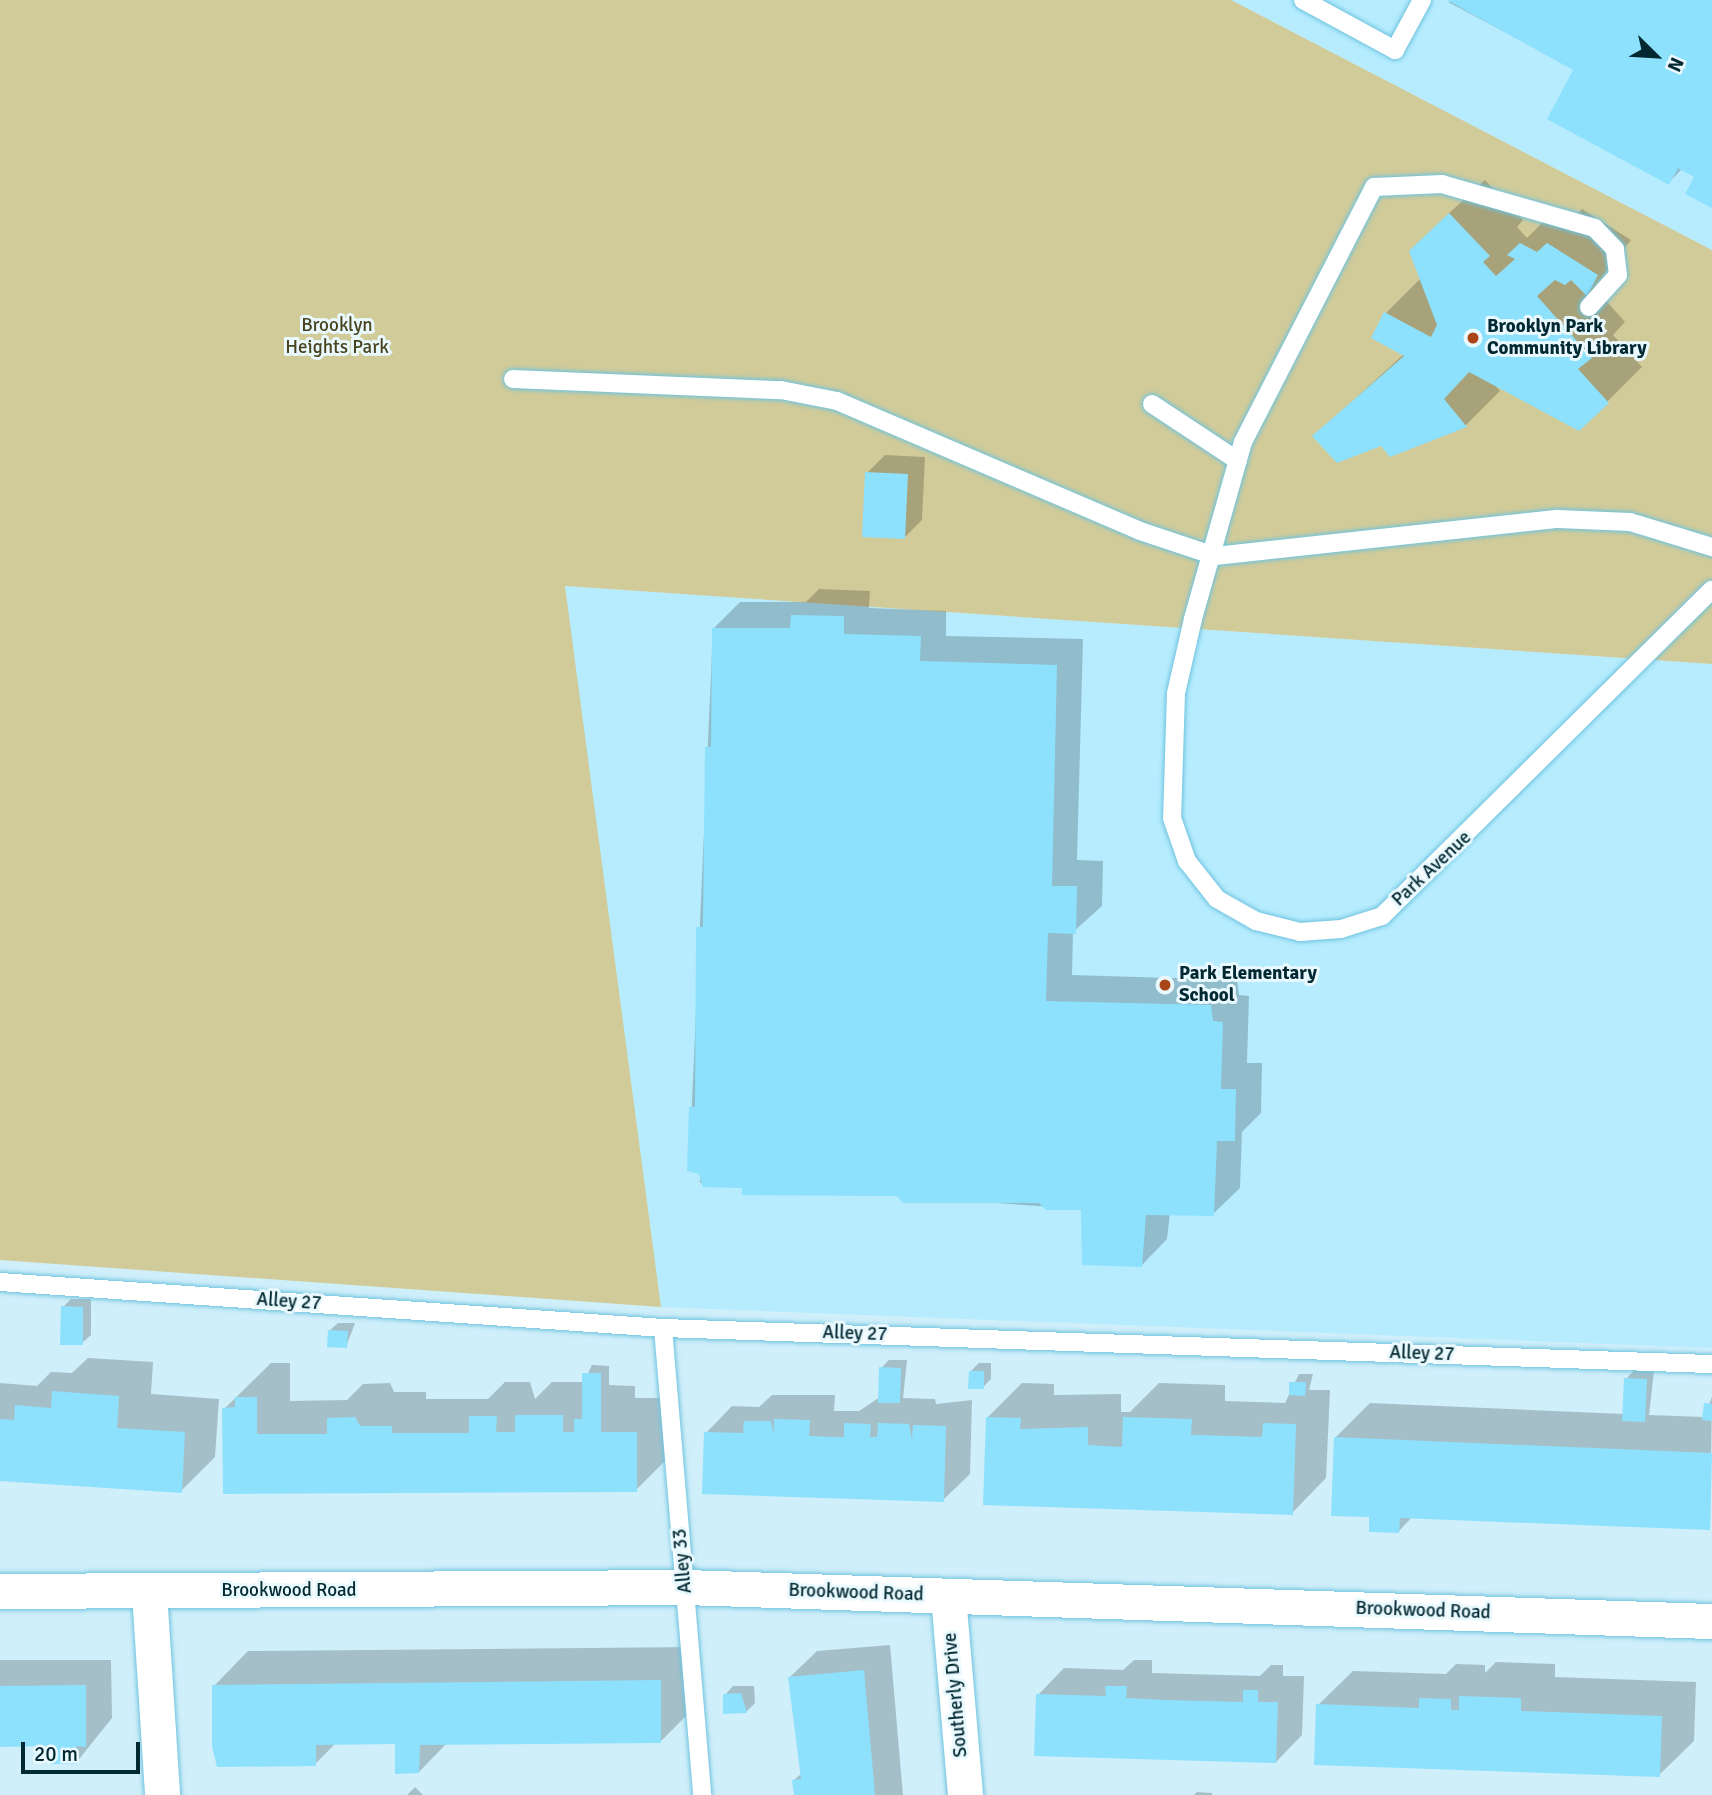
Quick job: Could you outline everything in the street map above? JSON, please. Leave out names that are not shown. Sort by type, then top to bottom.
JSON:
[{"type":"street","name":"Brookwood Road","points":[[0,1591],[685,1587],[1712,1621]]},
{"type":"street","points":[[149,1592],[162,1795]]},
{"type":"street","name":"Southerly Drive","points":[[948,1596],[965,1795]]},
{"type":"lane","points":[[1303,0],[1395,50],[1422,0]]},
{"type":"lane","name":"Park Avenue","points":[[1589,307],[1618,275],[1615,249],[1595,228],[1442,184],[1374,187],[1238,461],[1176,693],[1172,818],[1187,861],[1217,899],[1256,921],[1300,932],[1341,929],[1382,916],[1712,590]]},
{"type":"lane","points":[[513,379],[781,390],[837,401],[1140,531],[1214,556],[1558,519],[1630,522],[1712,547]]},
{"type":"lane","points":[[1152,404],[1238,461]]},
{"type":"lane","name":"Alley 27","points":[[0,1282],[663,1328],[1712,1364]]},
{"type":"lane","name":"Alley 33","points":[[663,1328],[702,1795]]},
{"type":"shaded area","points":[[1231,0],[1712,0],[1712,250]]},
{"type":"shaded area","name":"Park Elementary School","points":[[564,586],[1712,664],[1712,1348],[661,1307]]},
{"type":"green space","name":"Brooklyn Heights Park","points":[[0,0],[1231,0],[1712,250],[1712,664],[565,586],[661,1307],[0,1260]]},
{"type":"building","points":[[1447,0],[1712,0],[1712,208],[1685,194],[1694,177],[1678,168],[1669,185],[1547,119],[1573,70]]},
{"type":"building","name":"Brooklyn Park Community Library","points":[[1449,213],[1490,256],[1483,262],[1496,276],[1515,259],[1507,255],[1520,243],[1537,252],[1547,243],[1598,275],[1587,296],[1571,280],[1565,285],[1555,280],[1537,296],[1592,358],[1578,369],[1609,403],[1579,431],[1469,372],[1444,399],[1467,427],[1390,457],[1381,446],[1337,463],[1312,436],[1404,356],[1371,338],[1384,312],[1431,337],[1437,325],[1409,251]]},
{"type":"building","points":[[865,472],[908,474],[905,539],[862,537]]},
{"type":"building","points":[[791,615],[844,616],[844,634],[921,636],[920,661],[1057,665],[1052,886],[1077,886],[1076,934],[1048,933],[1046,1001],[1211,1005],[1213,1021],[1223,1022],[1221,1089],[1236,1089],[1235,1141],[1217,1141],[1214,1216],[1146,1215],[1142,1267],[1082,1265],[1081,1210],[1046,1210],[1039,1203],[903,1203],[897,1196],[742,1195],[742,1188],[703,1187],[699,1174],[687,1171],[689,1107],[695,1107],[696,927],[703,927],[705,747],[711,747],[712,628],[790,628]]},
{"type":"building","points":[[61,1306],[83,1307],[83,1345],[60,1345]]},
{"type":"building","points":[[328,1330],[348,1331],[347,1348],[327,1347]]},
{"type":"building","points":[[879,1367],[901,1368],[900,1403],[878,1403]]},
{"type":"building","points":[[969,1371],[984,1371],[984,1389],[968,1389]]},
{"type":"building","points":[[582,1373],[601,1373],[601,1432],[637,1432],[637,1492],[223,1494],[222,1408],[235,1407],[235,1397],[257,1397],[257,1434],[327,1434],[327,1418],[355,1417],[360,1426],[392,1426],[392,1433],[469,1433],[469,1416],[497,1416],[496,1432],[515,1432],[515,1415],[563,1415],[563,1432],[574,1432],[574,1419],[582,1419]]},
{"type":"building","points":[[1624,1378],[1647,1379],[1645,1422],[1622,1421]]},
{"type":"building","points":[[1289,1382],[1306,1382],[1305,1396],[1289,1395]]},
{"type":"building","points":[[52,1391],[119,1396],[117,1428],[185,1432],[182,1493],[0,1481],[0,1419],[14,1420],[15,1405],[51,1408]]},
{"type":"building","points":[[1704,1403],[1712,1404],[1712,1421],[1702,1420]]},
{"type":"building","points":[[986,1417],[1021,1418],[1020,1429],[1088,1427],[1088,1445],[1122,1447],[1123,1417],[1192,1419],[1191,1435],[1262,1437],[1263,1423],[1296,1424],[1293,1515],[983,1505]]},
{"type":"building","points":[[774,1419],[810,1420],[809,1436],[844,1437],[844,1423],[871,1424],[870,1437],[877,1437],[878,1423],[909,1424],[912,1440],[913,1425],[946,1426],[944,1502],[702,1494],[704,1432],[743,1433],[744,1421],[771,1421],[774,1435]]},
{"type":"building","points":[[1334,1437],[1712,1453],[1710,1530],[1400,1518],[1399,1533],[1369,1532],[1369,1517],[1331,1516]]},
{"type":"building","points":[[864,1670],[875,1795],[794,1795],[792,1780],[801,1779],[788,1677]]},
{"type":"building","points":[[661,1680],[661,1743],[420,1745],[419,1773],[395,1774],[395,1744],[316,1745],[316,1766],[217,1767],[212,1746],[212,1685]]},
{"type":"building","points":[[86,1685],[86,1747],[76,1746],[77,1764],[51,1764],[51,1746],[0,1747],[0,1686]]},
{"type":"building","points":[[1105,1686],[1127,1686],[1126,1698],[1165,1700],[1243,1702],[1243,1690],[1258,1690],[1258,1702],[1278,1702],[1276,1763],[1034,1756],[1036,1694],[1106,1696]]},
{"type":"building","points":[[741,1693],[747,1713],[723,1714],[723,1694]]},
{"type":"building","points":[[1459,1696],[1521,1698],[1521,1711],[1662,1716],[1660,1777],[1314,1765],[1316,1704],[1419,1708],[1419,1698],[1451,1699],[1451,1710],[1459,1710]]},
{"type":"place","name":"Brooklyn Park Community Library","points":[[1473,338]]},
{"type":"place","name":"Park Elementary School","points":[[1165,985]]}]
